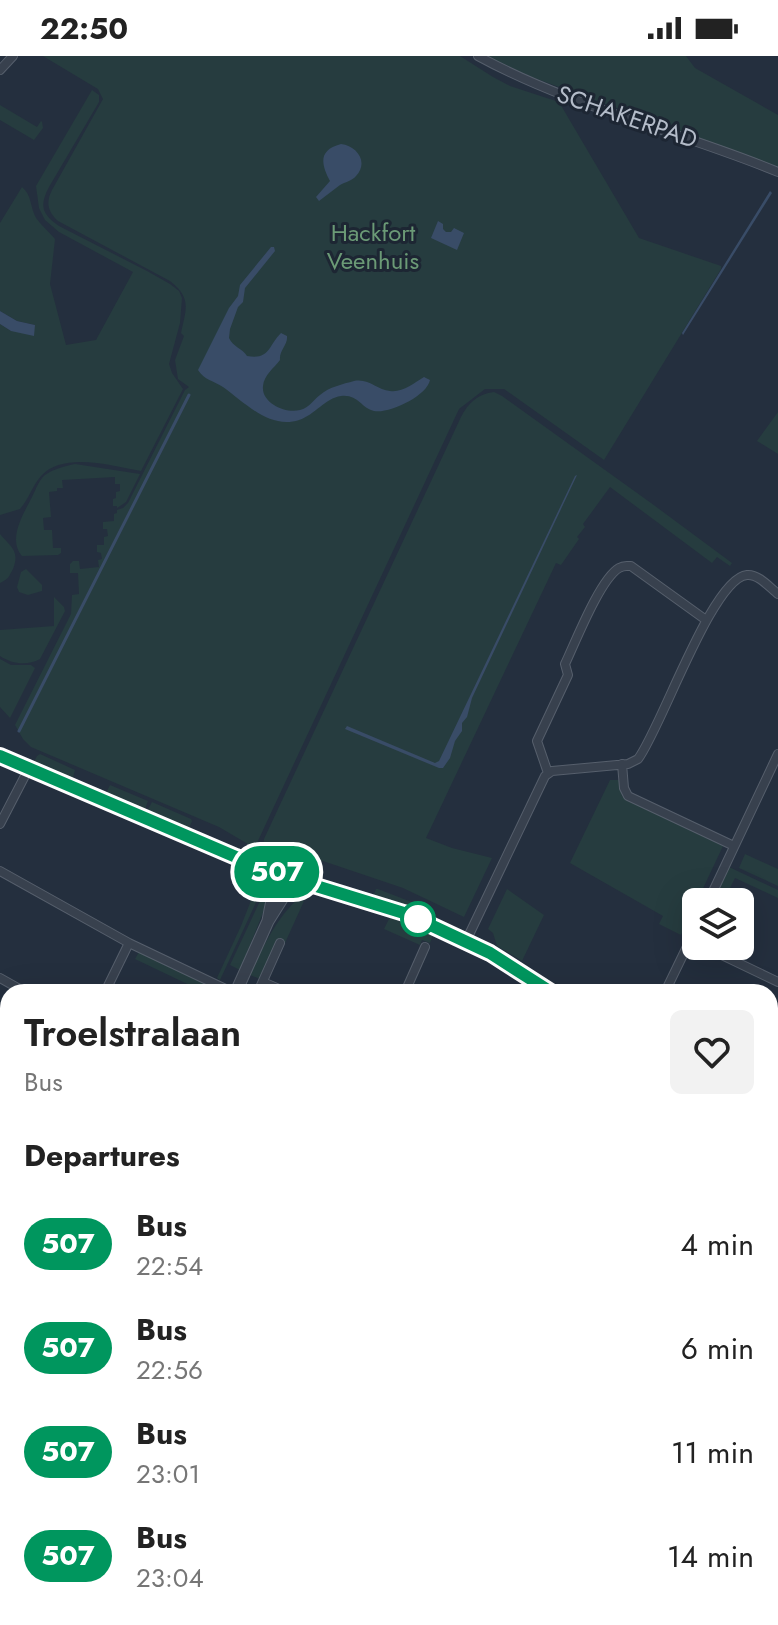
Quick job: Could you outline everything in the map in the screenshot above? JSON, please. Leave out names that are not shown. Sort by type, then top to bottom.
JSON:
[{"type":"main road","points":[[0,756],[236,857],[324,880],[361,898],[407,914],[466,941],[539,984]]},
{"type":"street","points":[[0,70],[13,56]]},
{"type":"street","name":"SCHAKERPAD","points":[[478,56],[554,91],[778,172]]},
{"type":"street","points":[[548,773],[537,741],[568,675],[565,664],[597,596],[614,572],[631,566],[706,620]]},
{"type":"street","points":[[466,941],[548,773],[635,761],[641,756],[706,620],[735,580],[754,576],[778,594]]},
{"type":"street","points":[[714,888],[778,754]]},
{"type":"street","points":[[622,764],[624,788],[628,796],[734,846]]},
{"type":"street","points":[[0,824],[29,768]]},
{"type":"street","points":[[768,777],[778,781]]},
{"type":"street","points":[[0,871],[129,943],[217,984]]},
{"type":"street","points":[[238,984],[268,921],[272,902],[289,873]]},
{"type":"street","points":[[109,984],[129,943]]},
{"type":"street","points":[[268,984],[263,982],[280,943]]},
{"type":"street","points":[[409,984],[425,947]]},
{"type":"street","points":[[669,984],[683,960]]},
{"type":"street","points":[[732,960],[778,982]]},
{"type":"green space","name":"Hackfort Veenhuis","points":[[43,56],[460,56],[510,86],[559,102],[639,238],[721,266],[604,460],[504,389],[485,389],[459,409],[253,847],[219,827],[31,747],[15,725],[71,614],[72,595],[79,594],[78,573],[70,573],[70,564],[79,561],[80,569],[99,567],[98,560],[102,559],[97,545],[104,545],[104,537],[108,536],[103,522],[114,521],[117,510],[128,503],[189,387],[178,379],[175,360],[184,336],[181,333],[186,304],[182,293],[170,281],[58,221],[50,210],[48,202],[52,190],[103,99],[98,89]]},
{"type":"green space","points":[[487,56],[686,56],[695,68],[778,115],[778,167],[529,76]]},
{"type":"green space","points":[[92,90],[99,95],[99,102],[49,187],[44,209],[59,226],[179,291],[182,298],[180,323],[169,364],[183,389],[141,471],[89,462],[62,464],[50,468],[41,476],[20,509],[0,515],[0,324],[11,331],[35,325],[17,321],[0,311],[0,223],[22,187],[28,194],[36,218],[55,239],[50,284],[66,345],[96,340],[133,272],[59,232],[45,220],[39,208],[36,186]]},
{"type":"green space","points":[[0,105],[37,127],[42,122],[43,128],[34,140],[0,120]]},
{"type":"green space","points":[[494,392],[732,563],[730,566],[717,557],[712,563],[610,487],[583,524],[585,527],[577,537],[579,539],[561,565],[556,563],[426,838],[492,858],[464,917],[403,888],[320,860],[319,863],[263,849],[264,839],[461,417],[474,400]]},
{"type":"green space","points":[[778,412],[778,454],[757,441]]},
{"type":"green space","points":[[75,464],[140,474],[126,502],[117,508],[113,506],[113,499],[120,491],[120,484],[115,484],[115,477],[62,480],[63,488],[49,492],[51,517],[43,518],[44,530],[52,530],[53,548],[61,548],[61,553],[22,556],[16,534],[39,482],[52,471]]},
{"type":"green space","points":[[0,534],[13,550],[15,558],[10,575],[0,583]]},
{"type":"green space","points":[[26,569],[42,585],[42,591],[28,595],[19,592],[17,587],[21,572]]},
{"type":"green space","points":[[54,597],[65,611],[40,659],[20,663],[0,656],[0,630],[54,626]]},
{"type":"green space","points":[[0,659],[11,665],[31,665],[35,668],[10,718],[0,707]]},
{"type":"green space","points":[[40,754],[75,770],[72,781],[33,764]]},
{"type":"green space","points":[[610,780],[619,780],[622,796],[628,801],[723,846],[703,888],[682,888],[681,935],[659,924],[663,916],[570,863]]},
{"type":"green space","points":[[110,785],[148,801],[144,812],[105,795]]},
{"type":"green space","points":[[152,802],[191,819],[188,831],[146,813]]},
{"type":"green space","points":[[745,854],[778,869],[778,886],[739,868]]},
{"type":"green space","points":[[729,867],[778,890],[778,898],[735,878],[730,888],[720,888]]},
{"type":"green space","points":[[261,875],[266,881],[220,980],[217,978]]},
{"type":"green space","points":[[266,888],[272,890],[240,970],[230,965]]},
{"type":"green space","points":[[376,889],[432,910],[429,916],[419,914],[373,897]]},
{"type":"green space","points":[[507,889],[544,915],[522,961],[497,946],[493,933],[488,929]]},
{"type":"green space","points":[[298,899],[304,901],[285,943],[278,939],[260,979],[250,975],[276,925]]},
{"type":"green space","points":[[390,917],[433,935],[430,943],[422,940],[420,945],[384,929]]},
{"type":"green space","points":[[139,952],[205,984],[187,984],[135,959]]},
{"type":"water","points":[[341,144],[356,151],[361,160],[360,171],[319,201],[316,197],[330,181],[323,163],[325,154]]},
{"type":"water","points":[[770,191],[772,193],[683,335],[682,333]]},
{"type":"water","points":[[438,221],[446,232],[454,228],[464,233],[457,250],[431,238]]},
{"type":"water","points":[[271,247],[275,251],[245,288],[229,338],[247,356],[255,357],[268,351],[281,333],[287,336],[280,360],[264,382],[263,392],[270,402],[282,409],[300,410],[328,390],[354,381],[394,391],[424,377],[430,380],[422,392],[406,403],[381,411],[374,411],[352,397],[341,396],[305,418],[288,422],[258,413],[203,376],[198,370],[238,296],[240,285]]},
{"type":"water","points":[[0,311],[17,321],[35,325],[34,336],[11,331],[0,324]]},
{"type":"water","points":[[577,475],[472,698],[462,731],[443,768],[345,729],[347,726],[435,763],[439,761]]},
{"type":"waterway","points":[[19,731],[189,395]]},
{"type":"bus line","name":"507","points":[[0,756],[236,857],[407,914],[490,953],[539,984]]}]
